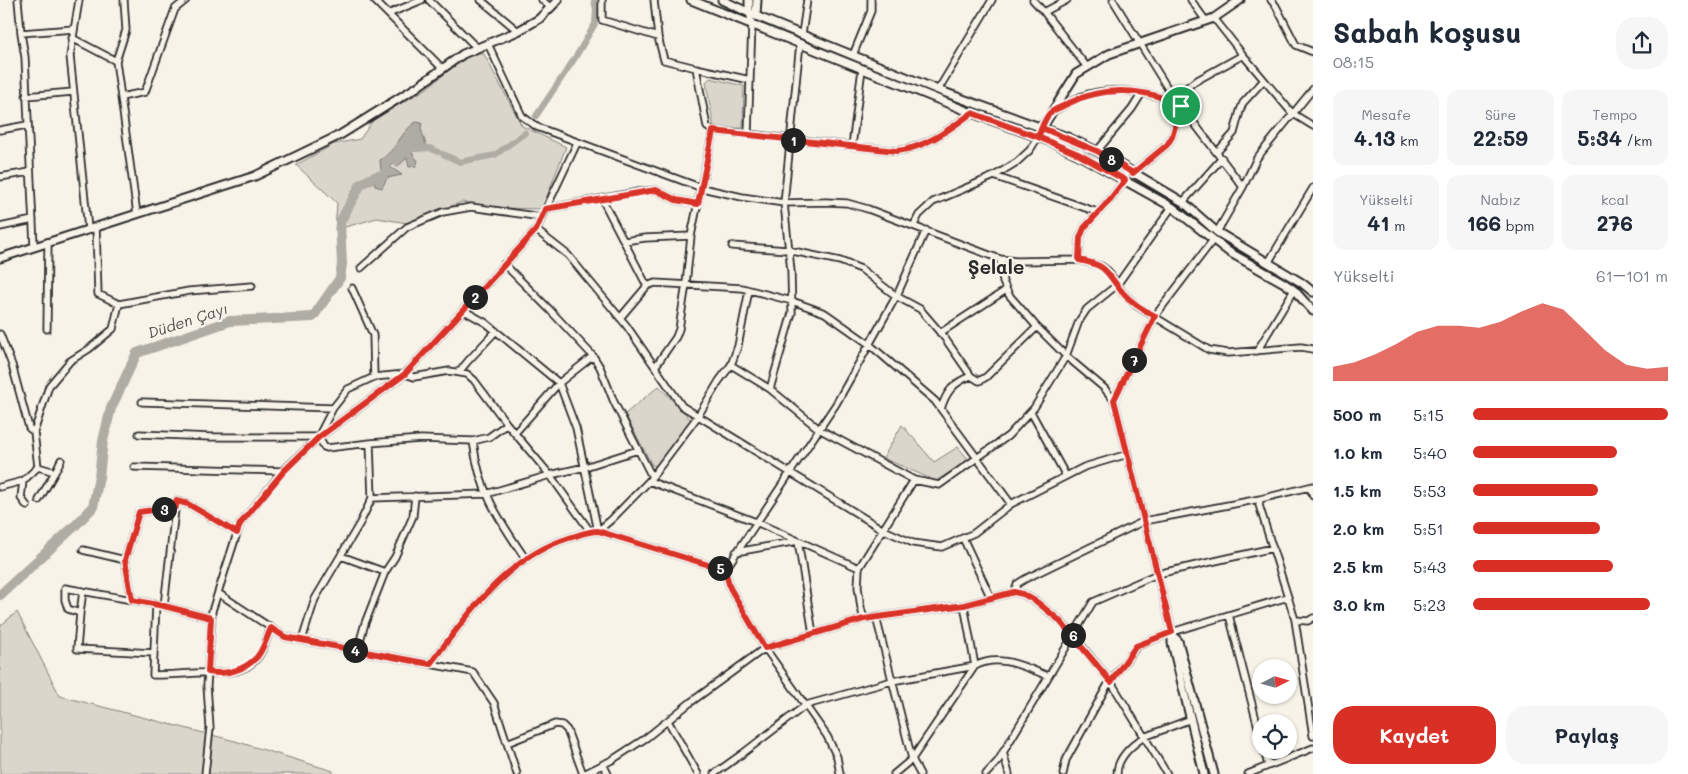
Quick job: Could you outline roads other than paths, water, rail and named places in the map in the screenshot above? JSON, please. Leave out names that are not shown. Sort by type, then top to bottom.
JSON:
[{"type":"street","points":[[18,0],[25,57],[34,246]]},
{"type":"street","points":[[79,0],[70,56],[73,92],[92,228],[98,294],[119,304],[189,291],[252,286]]},
{"type":"street","points":[[124,0],[126,30],[116,60],[138,214]]},
{"type":"street","points":[[121,97],[145,92],[175,9],[186,0]]},
{"type":"street","points":[[374,0],[443,68]]},
{"type":"street","points":[[388,14],[422,0]]},
{"type":"street","points":[[429,0],[477,48]]},
{"type":"street","points":[[482,0],[518,30]]},
{"type":"street","points":[[542,0],[551,8]]},
{"type":"street","points":[[0,258],[263,173],[340,135],[417,87],[463,54],[539,19],[558,0]]},
{"type":"street","points":[[602,0],[602,20],[658,37]]},
{"type":"street","points":[[654,0],[658,37],[664,60],[750,80]]},
{"type":"street","points":[[691,0],[1078,154],[1172,207],[1229,252],[1294,290],[1313,311]]},
{"type":"street","points":[[722,0],[938,90],[1042,128],[1097,151],[1183,202],[1217,232],[1302,283],[1313,292]]},
{"type":"street","points":[[748,134],[752,24],[749,0]]},
{"type":"street","points":[[752,14],[757,0]]},
{"type":"street","points":[[802,34],[807,0]]},
{"type":"street","points":[[854,55],[870,11],[871,0]]},
{"type":"street","points":[[938,90],[992,0]]},
{"type":"street","points":[[1032,0],[1044,12],[1087,67]]},
{"type":"street","points":[[1044,12],[1067,0]]},
{"type":"street","points":[[1113,0],[1140,43],[1171,99]]},
{"type":"street","points":[[1191,0],[1206,21]]},
{"type":"street","points":[[914,225],[919,215],[933,202],[994,176],[1017,162],[1030,150],[1050,113],[1076,74],[1109,54],[1214,18],[1240,0]]},
{"type":"street","points":[[1271,0],[1296,45],[1313,52]]},
{"type":"street","points":[[1214,18],[1263,81],[1292,113],[1313,126]]},
{"type":"street","points":[[21,33],[74,29]]},
{"type":"street","points":[[72,38],[116,60]]},
{"type":"street","points":[[488,44],[522,116],[537,127],[577,143],[702,188],[742,197],[784,203],[826,202],[847,204],[914,225],[1000,259],[1016,262],[1079,260],[1101,266],[1108,271],[1117,285],[1137,306],[1209,350],[1228,353],[1301,347],[1313,349]]},
{"type":"street","points":[[770,389],[791,316],[791,271],[784,203],[800,44]]},
{"type":"street","points":[[1171,99],[1194,82],[1243,55]]},
{"type":"street","points":[[696,68],[707,127],[713,131],[896,151],[909,149],[946,132],[972,113]]},
{"type":"street","points":[[852,146],[862,68]]},
{"type":"street","points":[[1217,152],[1234,133],[1244,103],[1263,81]]},
{"type":"street","points":[[1217,232],[1257,158],[1313,89]]},
{"type":"street","points":[[1050,113],[1082,96],[1112,91],[1142,93],[1171,99],[1181,106],[1243,187]]},
{"type":"street","points":[[26,96],[73,92]]},
{"type":"street","points":[[1097,151],[1132,109],[1142,93]]},
{"type":"street","points":[[1133,173],[1167,145],[1172,137],[1181,106]]},
{"type":"street","points":[[0,130],[27,125]]},
{"type":"street","points":[[655,367],[676,338],[679,328],[691,236],[713,131]]},
{"type":"street","points":[[205,774],[210,728],[208,672],[211,618],[240,524],[284,471],[319,437],[405,374],[536,230],[577,143]]},
{"type":"street","points":[[1183,202],[1222,158]]},
{"type":"street","points":[[0,177],[30,172]]},
{"type":"street","points":[[994,176],[1097,212]]},
{"type":"street","points":[[1079,260],[1080,238],[1084,228],[1125,180]]},
{"type":"street","points":[[545,209],[656,190],[676,200],[698,204]]},
{"type":"street","points":[[1268,263],[1312,193]]},
{"type":"street","points":[[602,199],[646,286]]},
{"type":"street","points":[[361,268],[406,227],[443,212],[471,206],[542,217]]},
{"type":"street","points":[[731,366],[770,389],[820,429],[914,480],[939,485],[1008,436],[1031,412],[1066,356],[1079,320],[1086,309],[1117,285],[1172,207]]},
{"type":"street","points":[[0,227],[33,220]]},
{"type":"street","points":[[536,230],[568,255],[620,318],[682,406],[883,529],[913,543],[942,547],[974,533],[1011,504],[1066,476],[1084,467],[1128,454]]},
{"type":"street","points":[[840,774],[837,758],[827,736],[765,648],[730,588],[725,570],[836,404],[896,296],[926,230]]},
{"type":"street","points":[[624,241],[691,236]]},
{"type":"street","points":[[1114,400],[1155,316],[1212,240]]},
{"type":"street","points":[[47,329],[48,242]]},
{"type":"street","points":[[732,246],[788,250],[840,261],[861,269],[896,296],[920,309],[971,376],[979,381],[986,377],[1038,327]]},
{"type":"street","points":[[1000,259],[1006,290],[1066,356],[1104,388],[1114,400],[1172,634],[1172,643],[1204,774]]},
{"type":"street","points":[[504,264],[593,356],[600,367],[650,479],[756,522],[859,568]]},
{"type":"street","points":[[620,318],[646,286],[655,283],[749,290],[792,301],[825,314],[870,344],[935,402],[1011,504]]},
{"type":"street","points":[[352,288],[374,335],[374,377]]},
{"type":"street","points":[[598,531],[650,479],[698,416],[719,381],[731,366],[738,346],[749,290]]},
{"type":"street","points":[[940,333],[1006,290]]},
{"type":"street","points":[[1257,351],[1294,290]]},
{"type":"street","points":[[38,467],[34,432],[49,386],[70,362],[113,329],[119,304]]},
{"type":"street","points":[[463,310],[486,323],[559,383],[576,428],[598,531]]},
{"type":"street","points":[[459,372],[496,331]]},
{"type":"street","points":[[0,334],[12,365],[29,428],[34,432]]},
{"type":"street","points":[[515,434],[559,383],[593,356]]},
{"type":"street","points":[[319,437],[333,408],[348,390],[374,377],[405,374],[414,377],[448,371],[466,374],[474,380],[515,434],[550,474],[590,531]]},
{"type":"street","points":[[941,409],[944,397],[956,382],[971,376]]},
{"type":"street","points":[[142,402],[333,408]]},
{"type":"street","points":[[1031,412],[1066,476]]},
{"type":"street","points":[[319,437],[324,447],[327,448],[421,439],[473,441],[489,437],[507,424]]},
{"type":"street","points":[[139,434],[211,437],[319,437]]},
{"type":"street","points":[[473,441],[476,462],[486,494],[525,558]]},
{"type":"street","points":[[302,640],[315,599],[360,523],[372,498],[370,443]]},
{"type":"street","points":[[372,498],[486,494],[550,474],[585,467],[638,450]]},
{"type":"street","points":[[38,500],[61,460]]},
{"type":"street","points":[[38,467],[55,472]]},
{"type":"street","points":[[0,487],[23,481],[38,467]]},
{"type":"street","points":[[134,467],[284,471]]},
{"type":"street","points":[[864,619],[858,586],[859,568],[914,480]]},
{"type":"street","points":[[23,481],[21,498],[27,506]]},
{"type":"street","points":[[1014,592],[1017,584],[1025,579],[1144,521],[1312,487],[1313,496]]},
{"type":"street","points":[[357,651],[365,623],[386,572],[414,516],[415,496]]},
{"type":"street","points":[[1260,499],[1259,506],[1295,620],[1313,736]]},
{"type":"street","points":[[164,606],[176,501],[188,504],[237,533]]},
{"type":"street","points":[[132,600],[125,560],[139,512],[176,507]]},
{"type":"street","points":[[430,664],[488,590],[525,558],[548,545],[590,531],[598,531],[725,570]]},
{"type":"street","points":[[963,538],[991,598]]},
{"type":"street","points":[[736,552],[798,541]]},
{"type":"street","points":[[798,541],[812,634]]},
{"type":"street","points":[[986,774],[998,761],[1093,602],[1157,574],[1273,548]]},
{"type":"street","points":[[83,550],[125,560]]},
{"type":"street","points":[[341,556],[386,572]]},
{"type":"street","points":[[80,613],[68,609],[65,600],[65,588],[156,604],[211,618]]},
{"type":"street","points":[[82,591],[77,649],[154,653]]},
{"type":"street","points":[[507,743],[555,724],[562,725],[567,730],[583,774],[646,738],[765,648],[864,619],[964,605],[1014,592],[1023,594],[1037,602],[1059,620],[1073,635],[1111,682],[1167,774]]},
{"type":"street","points":[[218,593],[285,637],[473,672],[494,702],[517,774]]},
{"type":"street","points":[[1062,774],[1066,760],[1111,682],[1136,646],[1288,597]]},
{"type":"street","points":[[156,604],[153,675],[208,672],[220,674],[242,669],[258,657],[271,628]]},
{"type":"street","points":[[894,774],[912,759],[975,666],[964,605]]},
{"type":"street","points":[[1229,615],[1255,714]]},
{"type":"street","points":[[876,617],[912,759],[920,774]]},
{"type":"street","points":[[1295,620],[1311,621]]},
{"type":"street","points":[[1172,634],[1178,642],[1214,774]]},
{"type":"street","points":[[714,774],[806,705],[892,681],[993,661],[1011,661],[1048,676]]},
{"type":"street","points":[[1117,774],[1122,758],[1144,737],[1191,719]]},
{"type":"street","points":[[668,721],[698,774]]},
{"type":"street","points":[[1248,774],[1313,748]]},
{"type":"street","points":[[1003,752],[1009,774]]},
{"type":"street","points":[[1266,759],[1268,766]]},
{"type":"street","points":[[603,764],[608,774]]},
{"type":"waterway","points":[[536,116],[575,58],[595,24],[596,10],[594,0]]},
{"type":"waterway","points":[[443,154],[460,162],[495,155],[525,133]]},
{"type":"waterway","points":[[403,150],[430,148],[438,152]]},
{"type":"waterway","name":"Düden Çayı","points":[[0,595],[93,507],[103,441],[111,408],[137,353],[230,321],[313,317],[340,278],[342,264],[340,222],[361,184],[374,177],[384,175],[385,172]]},
{"type":"district","name":"Şelale","points":[[996,267]]}]
